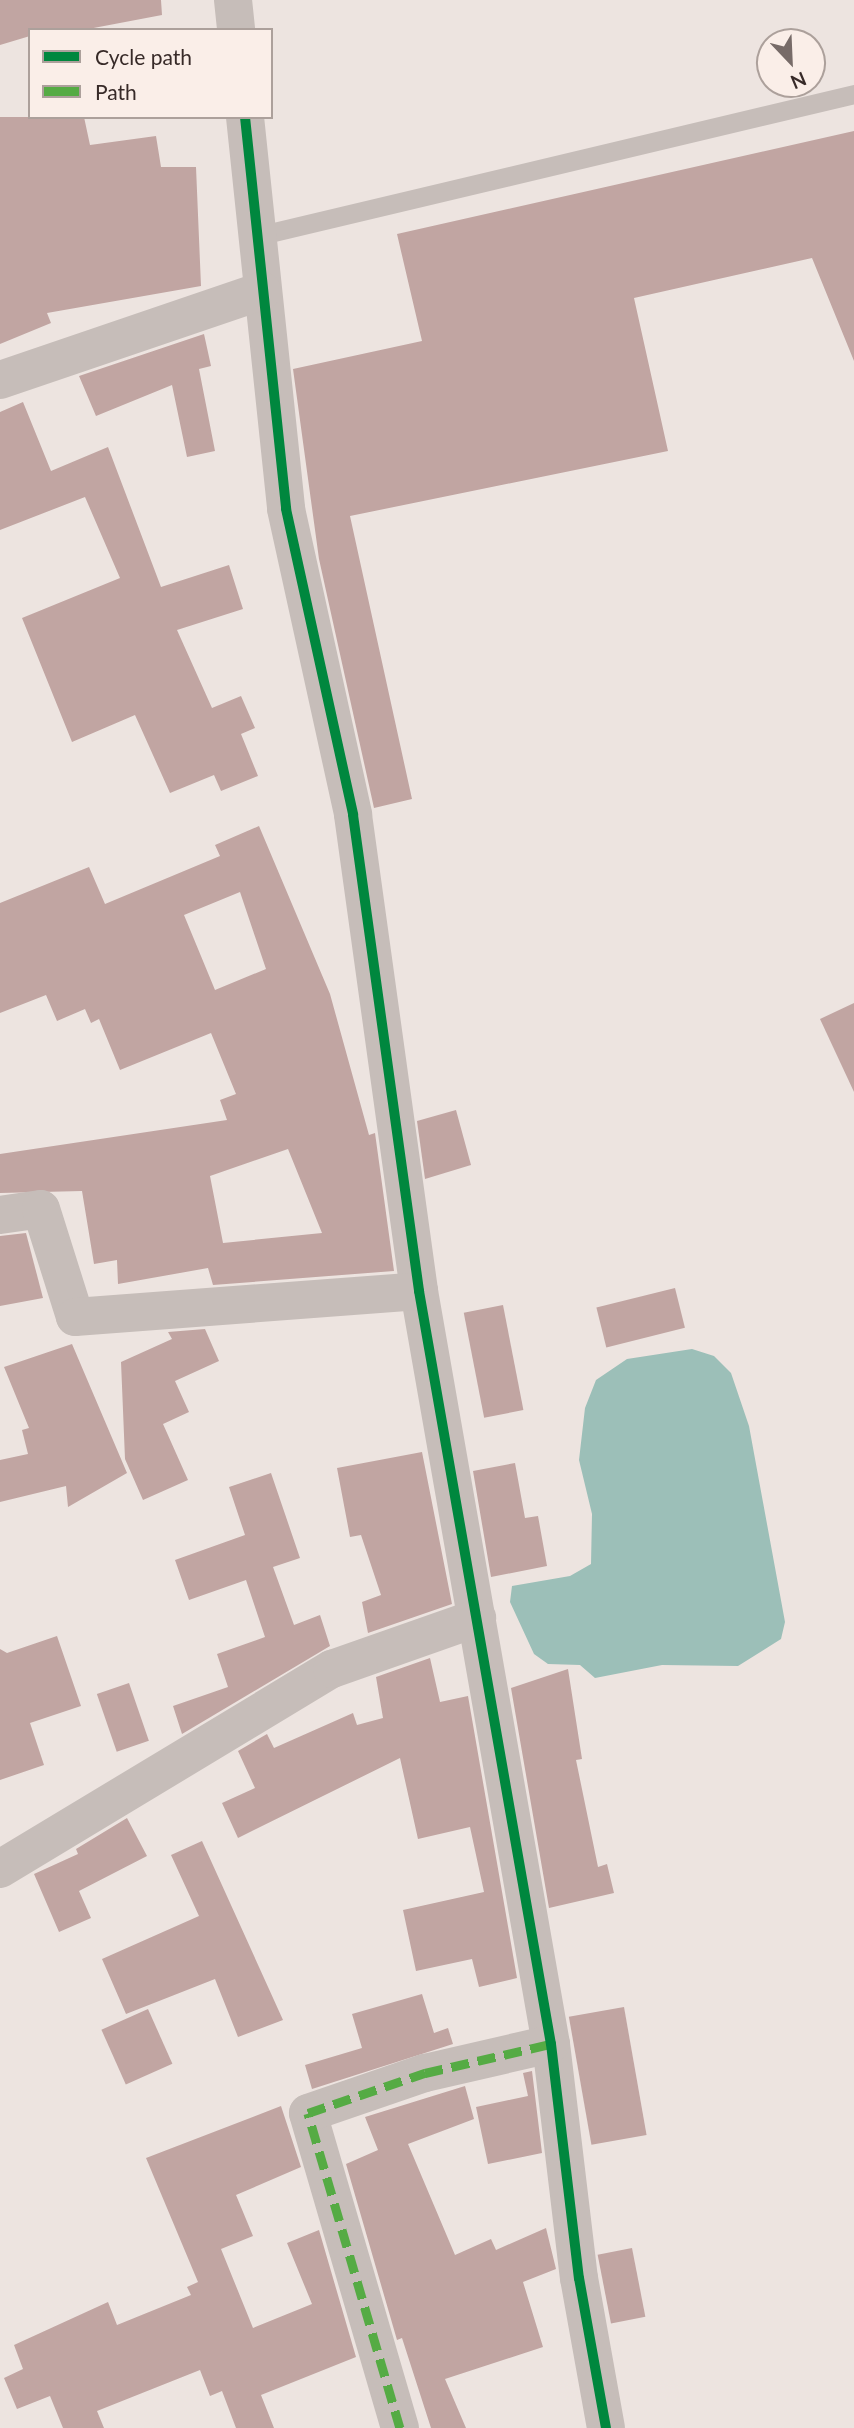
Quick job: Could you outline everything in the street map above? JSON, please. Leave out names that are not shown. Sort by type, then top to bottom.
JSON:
[{"type":"street","points":[[233,0],[236,28]]},
{"type":"street","points":[[245,119],[286,509],[352,815],[419,1291],[551,2044],[579,2278],[606,2428]]},
{"type":"street","points":[[0,380],[262,291]]},
{"type":"street","points":[[0,1215],[41,1209],[75,1317],[419,1291]]},
{"type":"street","points":[[0,1869],[332,1669],[477,1618]]},
{"type":"street","points":[[400,2428],[308,2113],[425,2073],[551,2044]]},
{"type":"lane","points":[[257,236],[854,94]]},
{"type":"water","points":[[692,1349],[714,1356],[731,1373],[749,1426],[785,1622],[781,1639],[738,1666],[662,1665],[595,1678],[580,1665],[548,1664],[534,1654],[510,1602],[512,1586],[570,1576],[591,1564],[592,1514],[579,1460],[585,1408],[596,1380],[627,1359]]},
{"type":"building","points":[[0,0],[161,0],[162,15],[94,28],[28,28],[28,37],[0,45]]},
{"type":"building","points":[[0,117],[84,119],[90,145],[156,136],[161,167],[196,167],[201,286],[47,313],[51,323],[0,344]]},
{"type":"building","points":[[854,131],[854,361],[812,258],[634,298],[668,451],[350,516],[412,799],[374,808],[319,559],[293,369],[422,341],[397,234]]},
{"type":"building","points":[[204,334],[211,366],[199,369],[215,451],[187,457],[172,385],[96,416],[79,376]]},
{"type":"building","points":[[23,402],[51,471],[108,447],[161,587],[229,565],[243,609],[177,630],[212,708],[241,696],[255,728],[241,734],[258,776],[221,791],[214,775],[170,793],[135,715],[72,742],[22,618],[120,578],[85,497],[0,530],[0,412]]},
{"type":"building","points":[[259,826],[330,994],[369,1135],[375,1133],[394,1271],[213,1285],[208,1268],[118,1284],[117,1260],[94,1264],[82,1191],[0,1193],[0,1154],[227,1120],[220,1100],[236,1094],[211,1033],[120,1070],[99,1019],[91,1023],[85,1009],[57,1021],[46,995],[0,1013],[0,903],[89,867],[105,904],[220,856],[215,845]],"holes":[[[240,892],[266,969],[215,990],[184,915]],[[288,1149],[322,1233],[223,1243],[210,1176]]]},
{"type":"building","points":[[854,1003],[854,1092],[820,1019]]},
{"type":"building","points":[[456,1110],[471,1165],[425,1179],[417,1121]]},
{"type":"building","points":[[26,1233],[43,1298],[0,1306],[0,1236]]},
{"type":"building","points":[[675,1288],[685,1328],[606,1347],[596,1308]]},
{"type":"building","points":[[503,1305],[523,1410],[484,1418],[464,1313]]},
{"type":"building","points":[[205,1329],[219,1361],[175,1381],[189,1412],[163,1424],[188,1480],[143,1500],[125,1459],[121,1362],[172,1339],[168,1332]]},
{"type":"building","points":[[72,1344],[127,1473],[68,1507],[66,1486],[0,1502],[0,1460],[28,1454],[22,1430],[29,1428],[4,1367]]},
{"type":"building","points":[[422,1452],[452,1604],[368,1633],[362,1602],[381,1595],[361,1535],[350,1537],[337,1468]]},
{"type":"building","points":[[515,1463],[525,1518],[538,1516],[547,1566],[491,1577],[473,1471]]},
{"type":"building","points":[[271,1473],[300,1558],[273,1567],[294,1625],[320,1615],[330,1646],[182,1734],[173,1706],[228,1687],[217,1654],[265,1637],[246,1580],[189,1600],[175,1560],[245,1535],[229,1487]]},
{"type":"building","points":[[57,1636],[81,1706],[30,1723],[44,1765],[0,1780],[0,1649],[7,1653]]},
{"type":"building","points":[[430,1658],[440,1702],[468,1696],[517,1978],[479,1987],[472,1959],[416,1971],[403,1910],[484,1892],[470,1827],[418,1839],[400,1758],[238,1838],[222,1803],[255,1788],[238,1751],[267,1734],[274,1748],[353,1713],[357,1725],[383,1718],[376,1677]]},
{"type":"building","points":[[568,1669],[582,1759],[576,1760],[598,1867],[607,1864],[614,1893],[549,1908],[511,1688]]},
{"type":"building","points":[[129,1683],[149,1741],[117,1752],[97,1694]]},
{"type":"building","points":[[127,1818],[147,1856],[79,1891],[91,1918],[59,1932],[34,1874],[78,1854],[76,1849]]},
{"type":"building","points":[[202,1841],[283,2020],[238,2037],[215,1979],[126,2014],[102,1959],[199,1916],[171,1855]]},
{"type":"building","points":[[422,1994],[434,2033],[448,2028],[453,2044],[312,2089],[305,2065],[362,2048],[352,2014]]},
{"type":"building","points":[[624,2007],[647,2135],[591,2145],[569,2017]]},
{"type":"building","points":[[148,2009],[172,2064],[126,2085],[101,2030]]},
{"type":"building","points":[[532,2071],[542,2153],[488,2164],[476,2107],[528,2096],[523,2073]]},
{"type":"building","points":[[465,2086],[474,2119],[408,2144],[455,2255],[491,2239],[496,2250],[546,2228],[556,2269],[523,2282],[543,2347],[445,2379],[466,2428],[431,2428],[402,2338],[397,2340],[346,2164],[378,2150],[365,2117]]},
{"type":"building","points":[[281,2106],[301,2167],[236,2195],[253,2236],[221,2249],[253,2328],[312,2304],[287,2243],[319,2230],[356,2357],[261,2395],[274,2428],[236,2428],[222,2391],[210,2396],[200,2370],[97,2411],[104,2428],[63,2428],[50,2396],[17,2409],[4,2378],[23,2369],[14,2345],[108,2302],[117,2325],[191,2295],[187,2287],[198,2282],[146,2158]]},
{"type":"building","points":[[632,2248],[645,2317],[611,2323],[598,2255]]},
{"type":"marked path","points":[[400,2428],[308,2113],[425,2073],[551,2044]]},
{"type":"cycle path","points":[[245,119],[286,509],[353,815],[419,1291],[551,2044],[579,2278],[606,2428]]}]
